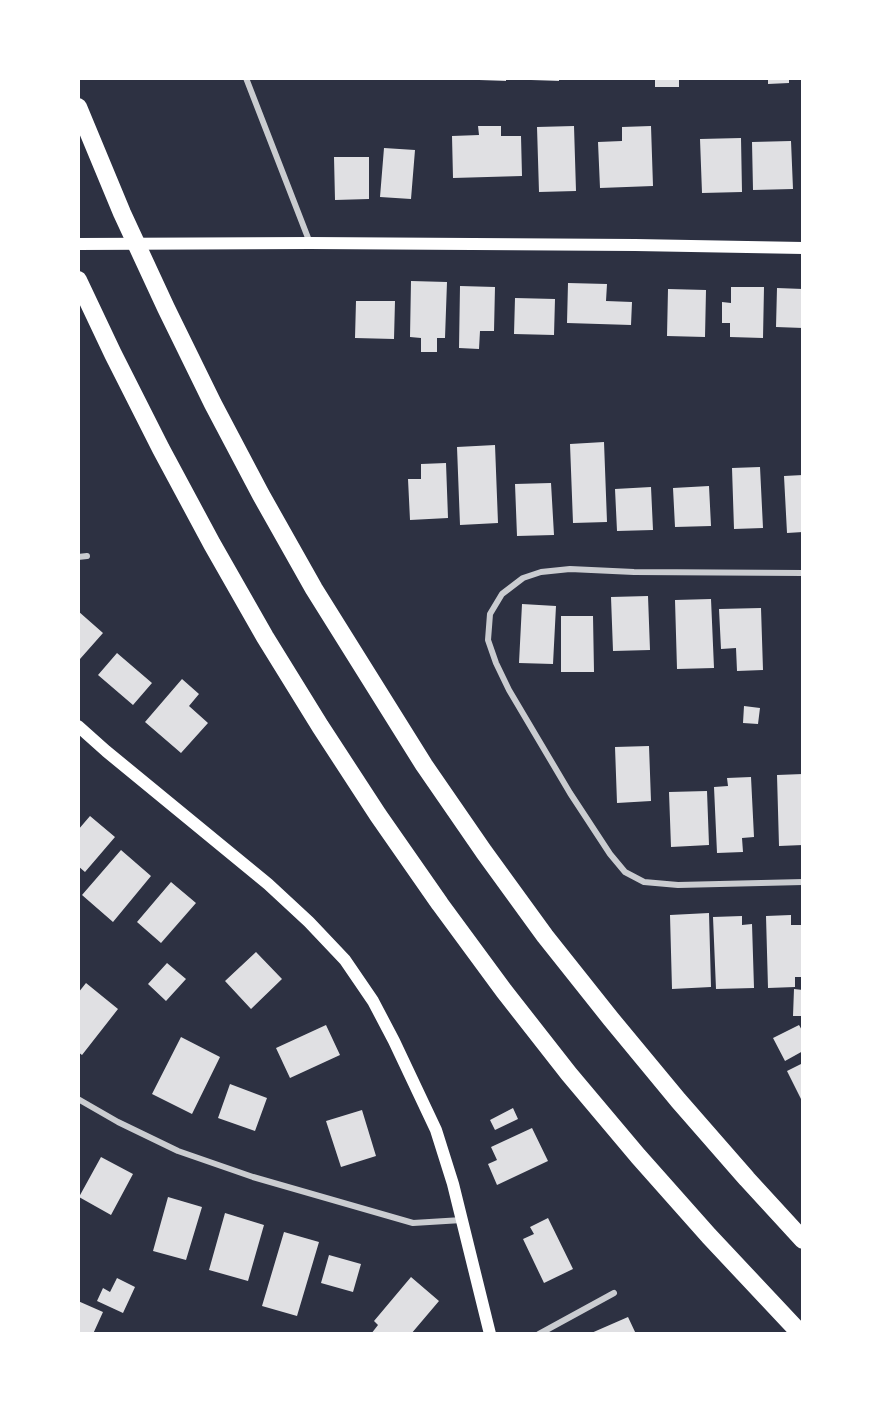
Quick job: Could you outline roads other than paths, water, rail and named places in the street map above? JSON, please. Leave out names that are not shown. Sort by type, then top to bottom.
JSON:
[{"type":"highway","points":[[78,107],[122,213],[213,404],[314,589],[418,756],[504,880],[603,1010],[678,1100],[803,1240]]},
{"type":"highway","points":[[78,280],[150,428],[212,544],[289,676],[378,815],[472,947],[569,1074],[709,1236],[801,1334]]},
{"type":"main road","points":[[78,244],[310,243],[803,248]]},
{"type":"main road","points":[[78,726],[268,884],[309,922],[345,960],[373,1001],[432,1121],[453,1184],[490,1334]]},
{"type":"street","points":[[246,78],[310,243]]},
{"type":"street","points":[[78,557],[87,556]]},
{"type":"street","points":[[803,573],[634,572],[570,569],[541,572],[523,579],[502,594],[490,614],[488,640],[496,663],[510,690],[570,793],[625,873],[644,882],[678,885],[803,882]]},
{"type":"street","points":[[78,1099],[118,1122],[178,1151],[253,1177],[413,1223],[462,1220]]},
{"type":"street","points":[[539,1334],[614,1293]]}]
